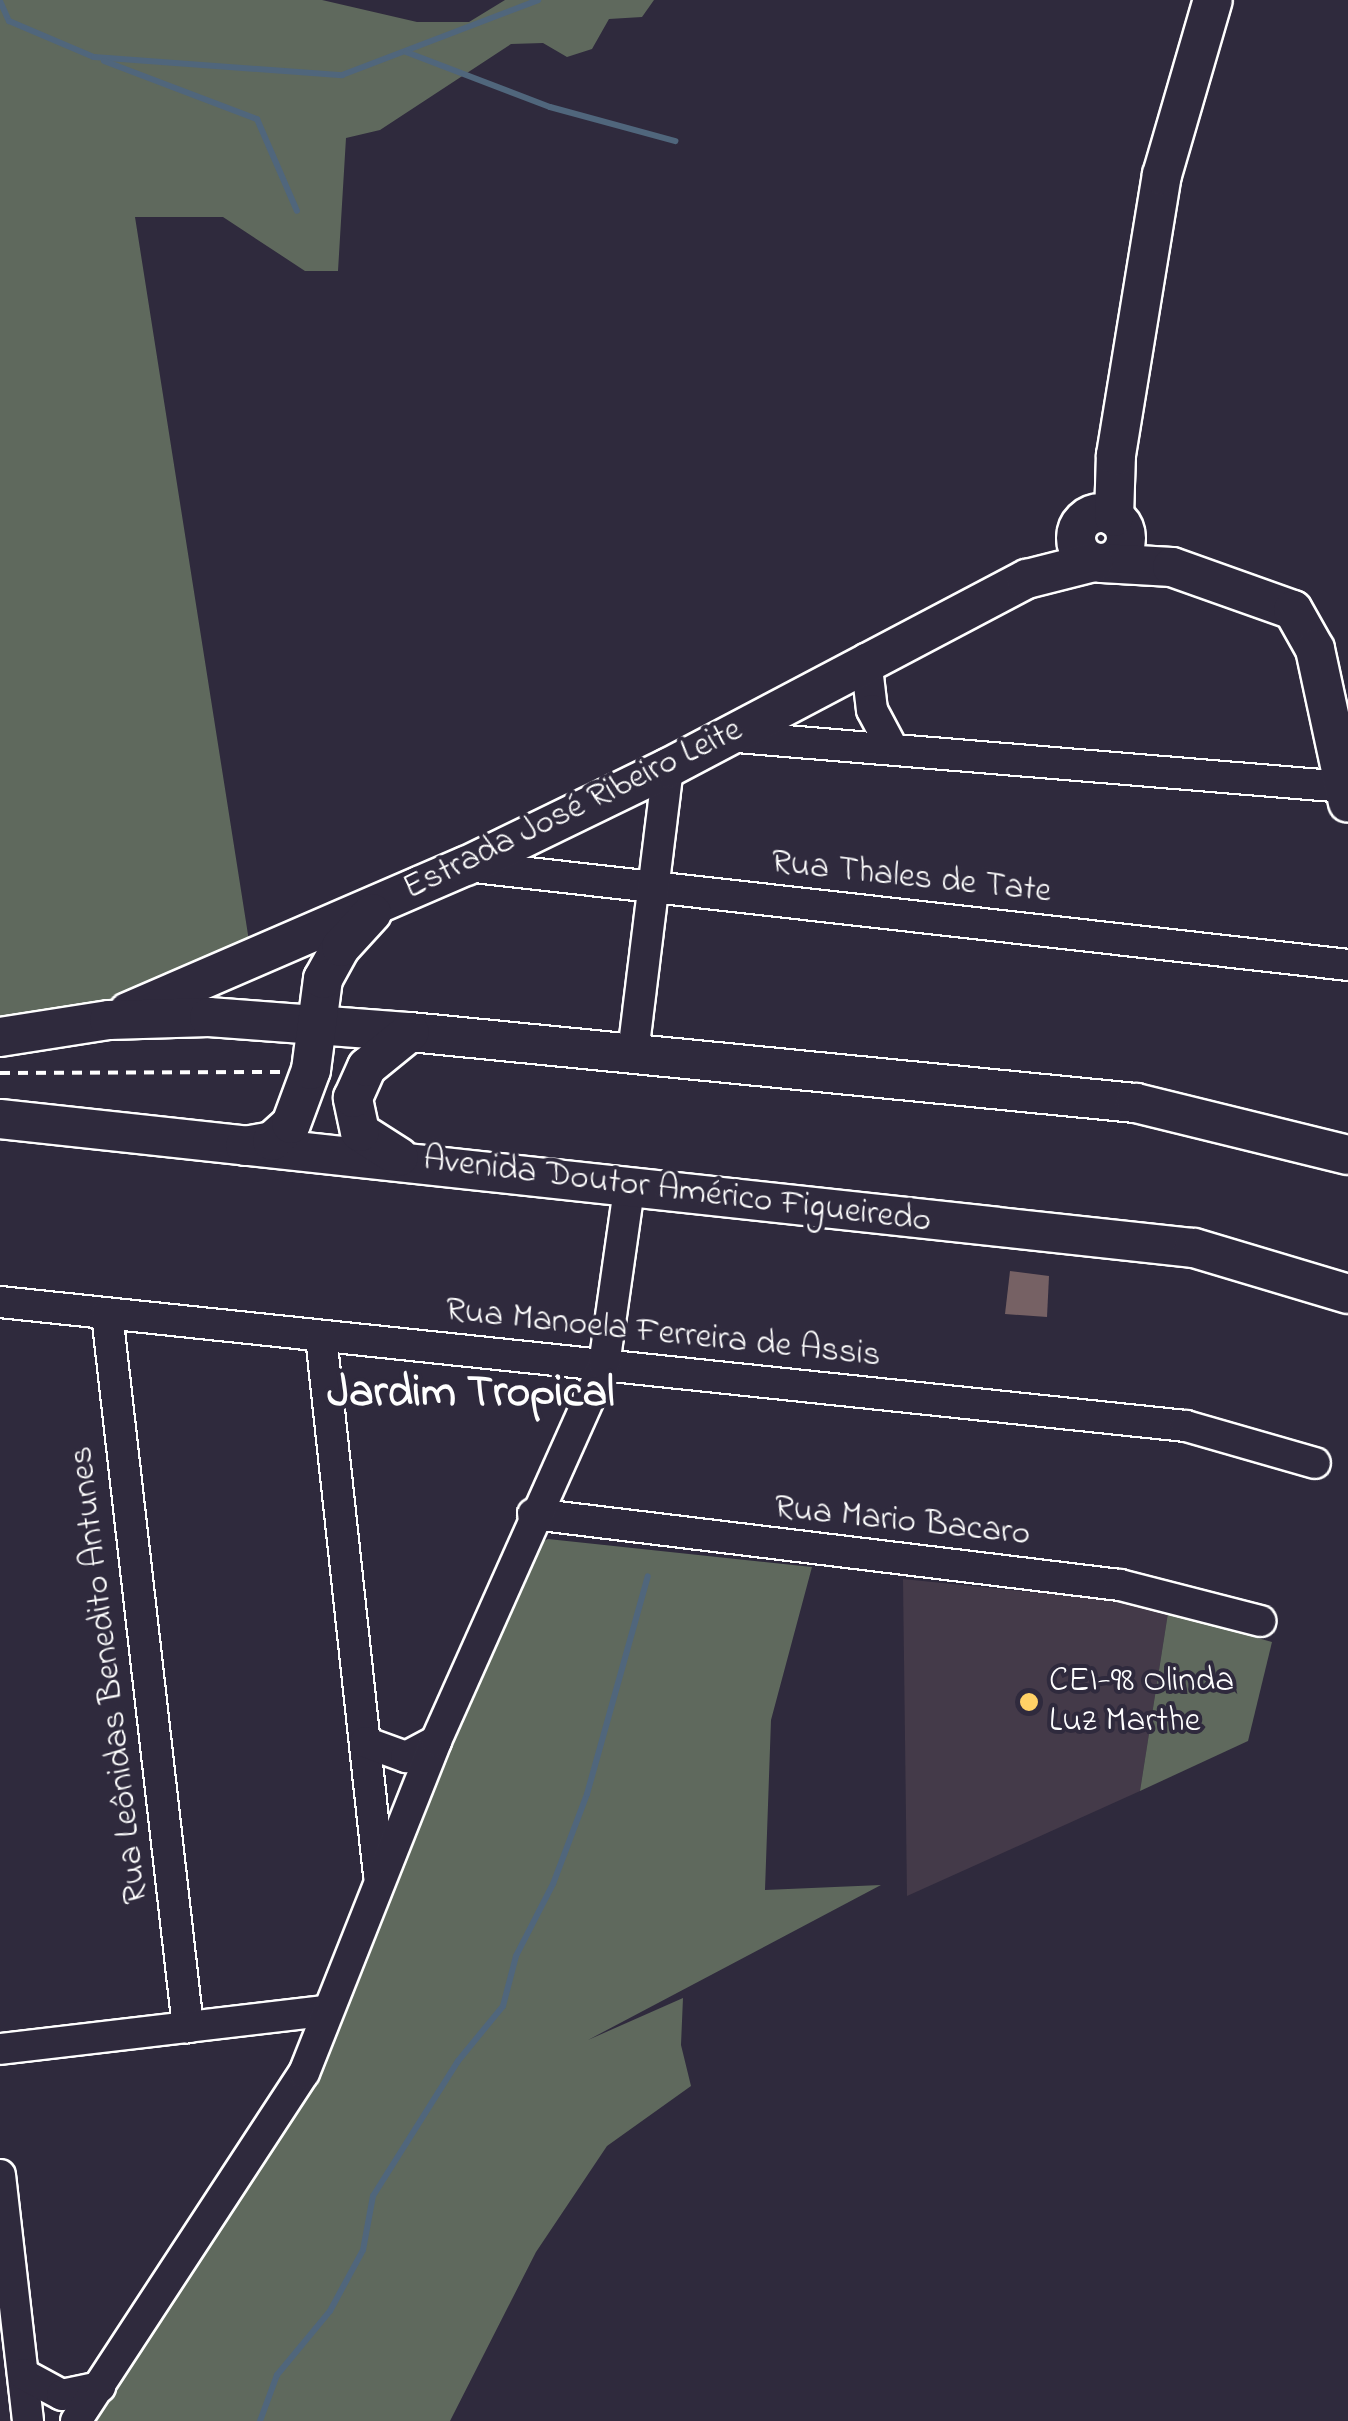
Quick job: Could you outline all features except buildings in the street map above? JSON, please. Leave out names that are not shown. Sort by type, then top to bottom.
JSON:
[{"type":"main road","name":"Estrada José Ribeiro Leite","points":[[109,1020],[380,905],[668,768],[866,659],[1026,579],[1107,522],[1162,174],[1213,0]]},
{"type":"main road","points":[[1098,563],[1077,545],[1107,522],[1172,567],[1274,599],[1306,626],[1346,795]]},
{"type":"main road","name":"Estrada José Ribeiro Leite","points":[[1026,579],[1098,563],[1172,567]]},
{"type":"main road","points":[[238,1148],[272,1141],[315,1026],[328,965],[380,905]]},
{"type":"main road","points":[[0,1037],[109,1020],[258,1022],[410,1032],[1136,1104],[1348,1155]]},
{"type":"main road","points":[[258,1022],[292,1054],[294,1087]]},
{"type":"main road","points":[[410,1032],[367,1066],[353,1112],[371,1143],[411,1160]]},
{"type":"main road","name":"Avenida Doutor Américo Figueiredo","points":[[0,1119],[238,1148],[411,1160],[630,1190],[1194,1248],[1348,1294]]},
{"type":"street","points":[[866,659],[872,710],[891,744]]},
{"type":"street","points":[[725,736],[891,744],[1346,795]]},
{"type":"street","points":[[634,1053],[668,768]]},
{"type":"street","name":"Rua Thales de Tate","points":[[466,866],[1348,965]]},
{"type":"street","points":[[76,2421],[304,2073],[325,2011],[532,1514],[604,1365],[630,1190]]},
{"type":"street","name":"Rua Manoela Ferreira de Assis","points":[[0,1302],[1186,1426],[1315,1463]]},
{"type":"street","name":"Rua Leônidas Benedito Antunes","points":[[106,1314],[188,2027]]},
{"type":"street","points":[[321,1336],[380,1882]]},
{"type":"street","name":"Rua Mario Bacaro","points":[[532,1514],[1120,1585],[1260,1621]]},
{"type":"street","points":[[365,1742],[406,1756],[436,1741]]},
{"type":"street","points":[[0,2050],[325,2011]]},
{"type":"street","points":[[0,2176],[28,2421]]},
{"type":"street","points":[[22,2374],[62,2395],[100,2386]]},
{"type":"path","points":[[0,1073],[294,1087]]},
{"type":"shaded area","name":"CEI-98 Olinda Luz Marthe","points":[[903,1579],[1128,1602],[1168,1613],[1140,1791],[907,1896]]},
{"type":"green space","points":[[0,0],[322,0],[417,22],[469,22],[505,0],[654,0],[642,17],[609,19],[592,49],[567,57],[543,43],[511,44],[380,130],[346,138],[338,271],[305,271],[223,217],[135,217],[249,941],[129,998],[0,1024]]},
{"type":"green space","points":[[548,1539],[812,1567],[771,1720],[765,1890],[881,1885],[588,2040],[683,1998],[681,2045],[691,2086],[607,2146],[536,2252],[450,2421],[97,2421],[312,2081],[537,1544]]},
{"type":"green space","points":[[1168,1613],[1272,1642],[1248,1741],[1140,1791]]},
{"type":"waterway","points":[[0,1],[9,21],[94,57],[342,75],[538,0]]},
{"type":"waterway","points":[[406,52],[550,107],[675,141]]},
{"type":"waterway","points":[[104,61],[257,119],[297,211]]},
{"type":"waterway","points":[[260,2421],[277,2375],[330,2311],[363,2250],[373,2196],[458,2061],[503,2006],[516,1956],[553,1884],[587,1794],[648,1576]]},
{"type":"place","name":"CEI-98 Olinda Luz Marthe","points":[[1029,1702]]},
{"type":"district","name":"Jardim Tropical","points":[[471,1395]]}]
